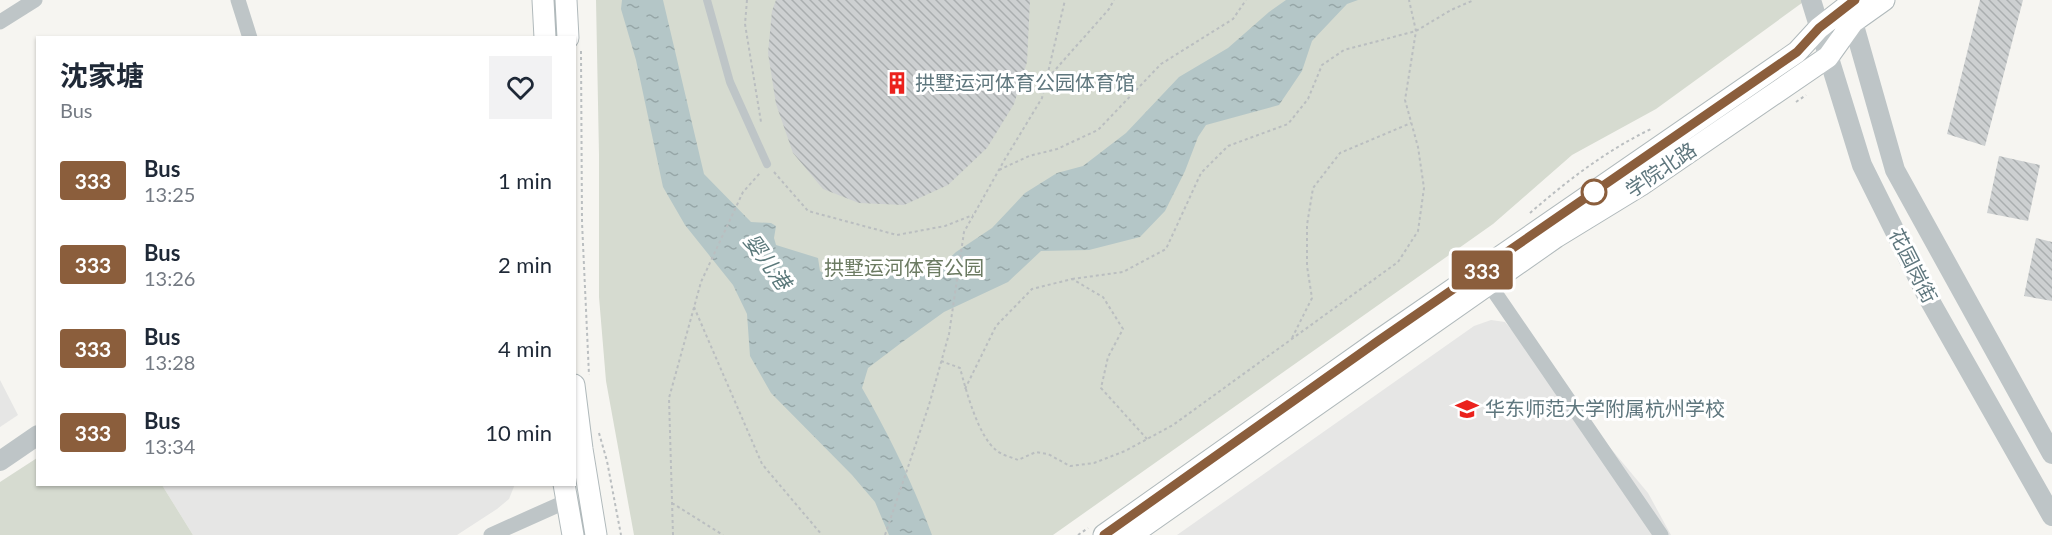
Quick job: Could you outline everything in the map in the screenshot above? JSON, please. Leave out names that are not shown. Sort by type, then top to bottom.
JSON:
[{"type":"main road","points":[[543,0],[545,36]]},
{"type":"main road","points":[[566,0],[573,36]]},
{"type":"main road","name":"学院北路","points":[[1104,535],[1378,341],[1797,52],[1819,28],[1849,7],[1884,0]]},
{"type":"main road","name":"学院北路","points":[[1131,535],[1556,237],[1641,185],[1828,57],[1849,7]]},
{"type":"main road","points":[[582,383],[582,449],[596,535]]},
{"type":"main road","points":[[565,493],[573,535]]},
{"type":"street","points":[[0,22],[35,0]]},
{"type":"street","points":[[238,0],[249,36]]},
{"type":"street","name":"花园岗街","points":[[1811,0],[1862,165],[1926,294],[2052,516]]},
{"type":"street","name":"花园岗街","points":[[1849,7],[1895,170],[2052,454]]},
{"type":"street","points":[[1489,284],[1661,535]]},
{"type":"street","points":[[0,461],[36,436]]},
{"type":"street","points":[[491,535],[565,493]]},
{"type":"lane","points":[[707,0],[730,82],[767,164]]},
{"type":"path","points":[[747,0],[745,24],[761,124]]},
{"type":"path","points":[[885,535],[949,334],[964,232],[1042,98],[1065,0]]},
{"type":"path","points":[[1046,80],[1109,9],[1114,0]]},
{"type":"path","points":[[998,171],[1029,156],[1057,149],[1098,130],[1161,64],[1233,19],[1246,0]]},
{"type":"path","points":[[965,389],[996,326],[1032,289],[1072,279],[1123,272],[1166,249],[1201,173],[1228,146],[1288,124],[1308,99],[1322,65],[1344,50],[1416,31],[1450,10],[1474,0]]},
{"type":"path","points":[[941,361],[960,368],[965,389],[981,430],[996,451],[1018,460],[1036,452],[1048,454],[1070,466],[1094,463],[1125,451],[1173,425],[1398,262],[1418,231],[1424,188],[1418,147],[1405,100],[1416,31],[1410,1]]},
{"type":"path","points":[[576,86],[585,312],[582,383]]},
{"type":"path","points":[[1290,340],[1312,298],[1307,266],[1306,225],[1312,188],[1340,153],[1411,123]]},
{"type":"path","points":[[673,535],[669,398],[701,282],[743,192],[767,164],[808,211],[897,235],[945,226],[974,214]]},
{"type":"path","points":[[1072,279],[1103,297],[1123,329],[1108,357],[1101,388],[1147,439]]},
{"type":"path","points":[[694,307],[762,464],[822,535]]},
{"type":"path","points":[[597,427],[607,461],[621,535]]},
{"type":"path","points":[[672,503],[723,535]]},
{"type":"shaded area","name":"华东师范大学附属杭州学校","points":[[1491,320],[1505,322],[1648,493],[1671,535],[1177,535],[1474,326]]},
{"type":"shaded area","points":[[0,380],[18,415],[0,427]]},
{"type":"shaded area","points":[[163,486],[514,486],[509,499],[457,535],[193,535]]},
{"type":"green space","name":"拱墅运河体育公园","points":[[596,0],[1806,0],[1656,109],[1572,155],[1493,224],[1053,535],[634,535],[606,381],[599,297]]},
{"type":"green space","points":[[36,459],[36,486],[163,486],[193,535],[0,535],[0,482]]},
{"type":"water","name":"婴儿港","points":[[622,0],[663,0],[704,174],[751,222],[771,223],[776,226],[774,238],[776,245],[818,258],[820,271],[831,278],[895,264],[931,276],[956,252],[992,228],[1025,193],[1057,173],[1083,166],[1126,133],[1179,77],[1228,48],[1286,0],[1358,0],[1347,4],[1312,41],[1302,71],[1279,105],[1206,125],[1198,137],[1185,171],[1165,211],[1140,237],[1089,250],[1041,251],[1008,282],[944,312],[868,368],[862,388],[900,460],[932,535],[889,535],[875,502],[852,475],[771,393],[750,356],[747,314],[733,285],[685,225],[663,187],[636,60],[621,9]]},
{"type":"building","name":"拱墅运河体育公园体育馆","points":[[776,0],[1030,0],[1027,62],[1014,104],[987,148],[948,185],[904,205],[859,203],[823,189],[793,153],[776,104],[768,53],[772,11]]},
{"type":"building","points":[[1980,0],[2023,0],[1985,146],[1947,134]]},
{"type":"building","points":[[1999,156],[2040,165],[2028,221],[1987,213]]},
{"type":"building","points":[[2036,238],[2052,242],[2052,301],[2024,296]]},
{"type":"bus line","name":"333","points":[[1104,535],[1378,341],[1797,52],[1819,28],[1855,0]]},
{"type":"place","name":"拱墅运河体育公园体育馆","points":[[897,83]]},
{"type":"place","name":"华东师范大学附属杭州学校","points":[[1467,409]]}]
